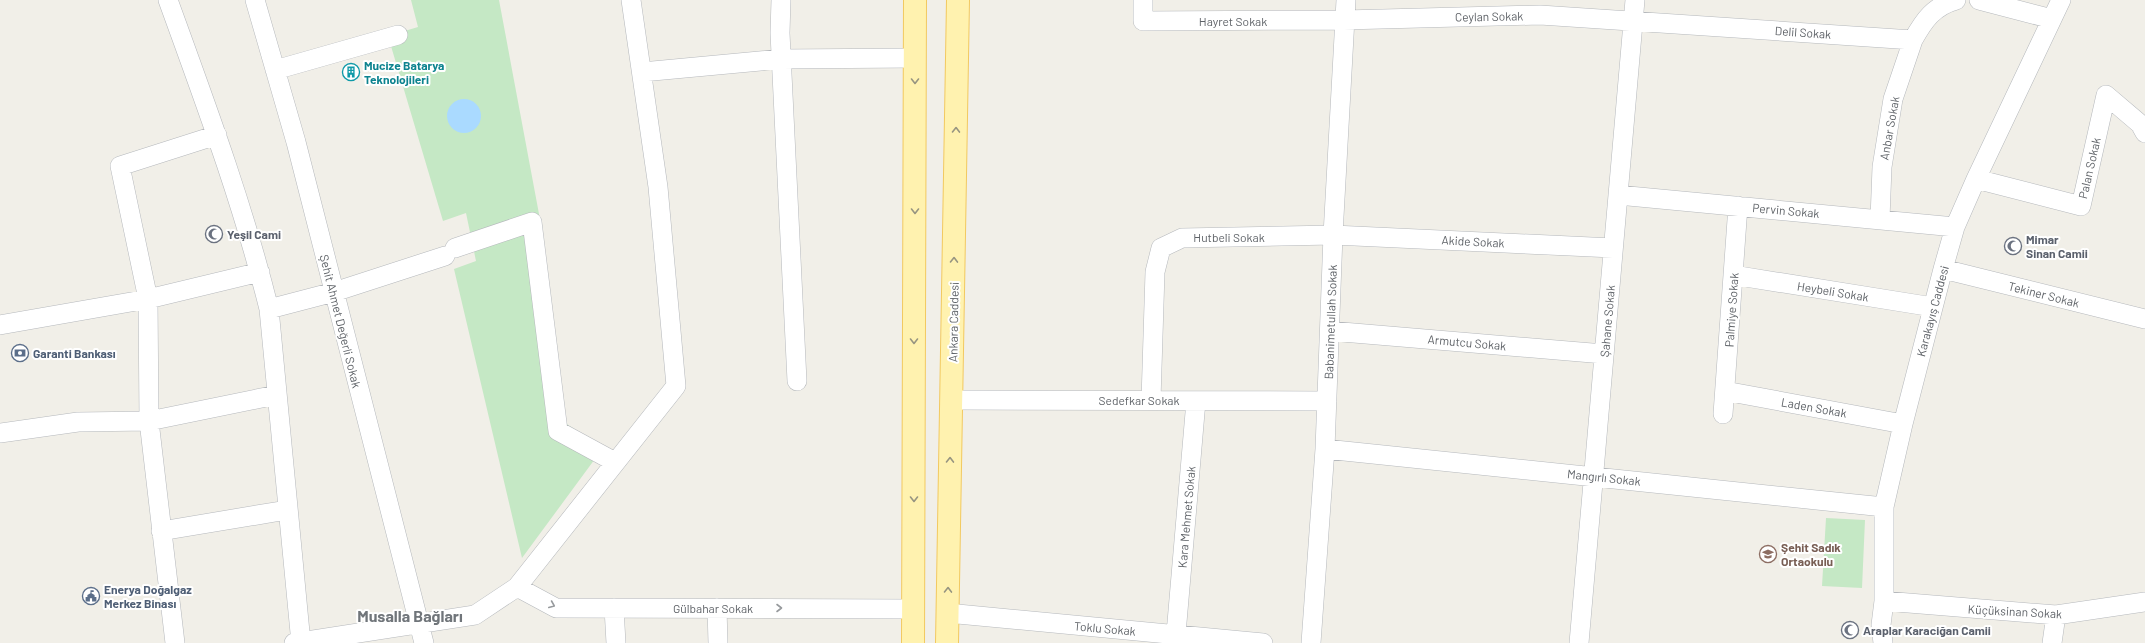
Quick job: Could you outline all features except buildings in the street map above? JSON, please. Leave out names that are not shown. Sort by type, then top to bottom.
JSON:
[{"type":"main road","points":[[913,643],[915,0]]},
{"type":"main road","name":"Ankara Caddesi","points":[[947,643],[958,0]]},
{"type":"street","points":[[168,0],[217,135],[260,272],[269,309],[288,510],[298,643],[475,615],[517,587],[676,386],[658,187],[632,0]]},
{"type":"street","name":"Şehit Ahmet Değerli Sokak","points":[[255,0],[334,292],[424,643]]},
{"type":"street","points":[[781,0],[781,59],[797,381]]},
{"type":"street","name":"Hayret Sokak","points":[[1143,0],[1143,20],[1344,20]]},
{"type":"street","name":"Babanimetullah Sokak","points":[[1311,643],[1325,448],[1333,235],[1346,0]]},
{"type":"street","name":"Şahane Sokak","points":[[1579,643],[1635,0]]},
{"type":"street","points":[[1913,40],[1927,16],[1945,3],[1956,0]]},
{"type":"street","points":[[1979,0],[2052,19]]},
{"type":"street","name":"Karakayış Caddesi","points":[[1883,643],[1881,625],[1884,601],[1884,507],[1903,424],[1943,269],[1955,227],[1976,179],[2061,0]]},
{"type":"street","name":"Ceylan Sokak","points":[[1344,20],[1540,15],[1633,20]]},
{"type":"street","name":"Delil Sokak","points":[[1633,20],[1913,40]]},
{"type":"street","points":[[275,70],[398,35]]},
{"type":"street","name":"Anbar Sokak","points":[[1880,219],[1882,167],[1893,99],[1913,40]]},
{"type":"street","points":[[642,72],[781,59],[915,58]]},
{"type":"street","name":"Palan Sokak","points":[[1976,179],[2080,206],[2106,95],[2140,124],[2145,133]]},
{"type":"street","points":[[175,643],[149,421],[148,299],[120,166],[217,135]]},
{"type":"street","name":"Pervin Sokak","points":[[1618,195],[1955,227]]},
{"type":"street","name":"Palmiye Sokak","points":[[1723,414],[1738,206]]},
{"type":"street","points":[[269,309],[334,292],[532,222],[558,431],[616,462]]},
{"type":"street","name":"Akide Sokak","points":[[1333,235],[1613,248]]},
{"type":"street","name":"Hutbeli Sokak","points":[[1151,400],[1156,272],[1162,248],[1182,238],[1189,237],[1333,235]]},
{"type":"street","name":"Tekiner Sokak","points":[[1943,269],[2145,319]]},
{"type":"street","points":[[0,325],[148,299],[260,272]]},
{"type":"street","name":"Heybeli Sokak","points":[[1733,276],[1933,307]]},
{"type":"street","name":"Armutcu Sokak","points":[[1330,331],[1604,354]]},
{"type":"street","name":"Laden Sokak","points":[[1725,391],[1903,424]]},
{"type":"street","points":[[0,433],[78,422],[149,421],[276,395]]},
{"type":"street","name":"Sedefkar Sokak","points":[[951,400],[1327,401]]},
{"type":"street","name":"Kara Mehmet Sokak","points":[[1176,634],[1196,401]]},
{"type":"street","name":"Mangırlı Sokak","points":[[1325,448],[1884,507]]},
{"type":"street","points":[[161,530],[288,510]]},
{"type":"street","name":"Gülbahar Sokak","points":[[517,587],[556,608],[913,609]]},
{"type":"street","name":"Küçüksinan Sokak","points":[[1884,601],[2056,615],[2145,602]]},
{"type":"street","points":[[614,608],[616,643]]},
{"type":"street","points":[[717,608],[718,643]]},
{"type":"street","name":"Toklu Sokak","points":[[947,613],[1151,638],[1176,634],[1263,643]]},
{"type":"street","points":[[2052,643],[2056,615]]},
{"type":"green space","points":[[411,0],[499,0],[539,214],[559,419],[603,448],[522,558],[454,269],[476,261],[466,213],[443,221],[388,36],[418,27]]},
{"type":"green space","points":[[1826,518],[1865,520],[1862,588],[1822,586]]},
{"type":"water","points":[[461,99],[467,99],[476,104],[480,110],[480,122],[476,128],[467,133],[461,133],[452,128],[447,119],[447,113],[452,104]]},
{"type":"place","name":"Mucize Batarya Teknolojileri","points":[[351,72]]},
{"type":"place","name":"Yeşil Cami","points":[[214,234]]},
{"type":"place","name":"Mimar Sinan Camii","points":[[2013,246]]},
{"type":"place","name":"Garanti Bankası","points":[[20,353]]},
{"type":"place","name":"Şehit Sadık Ortaokulu","points":[[1768,554]]},
{"type":"place","name":"Enerya Doğalgaz Merkez Binası","points":[[91,596]]},
{"type":"place","name":"Araplar Karaciğan Camii","points":[[1850,630]]},
{"type":"district","name":"Musalla Bağları","points":[[410,615]]}]
